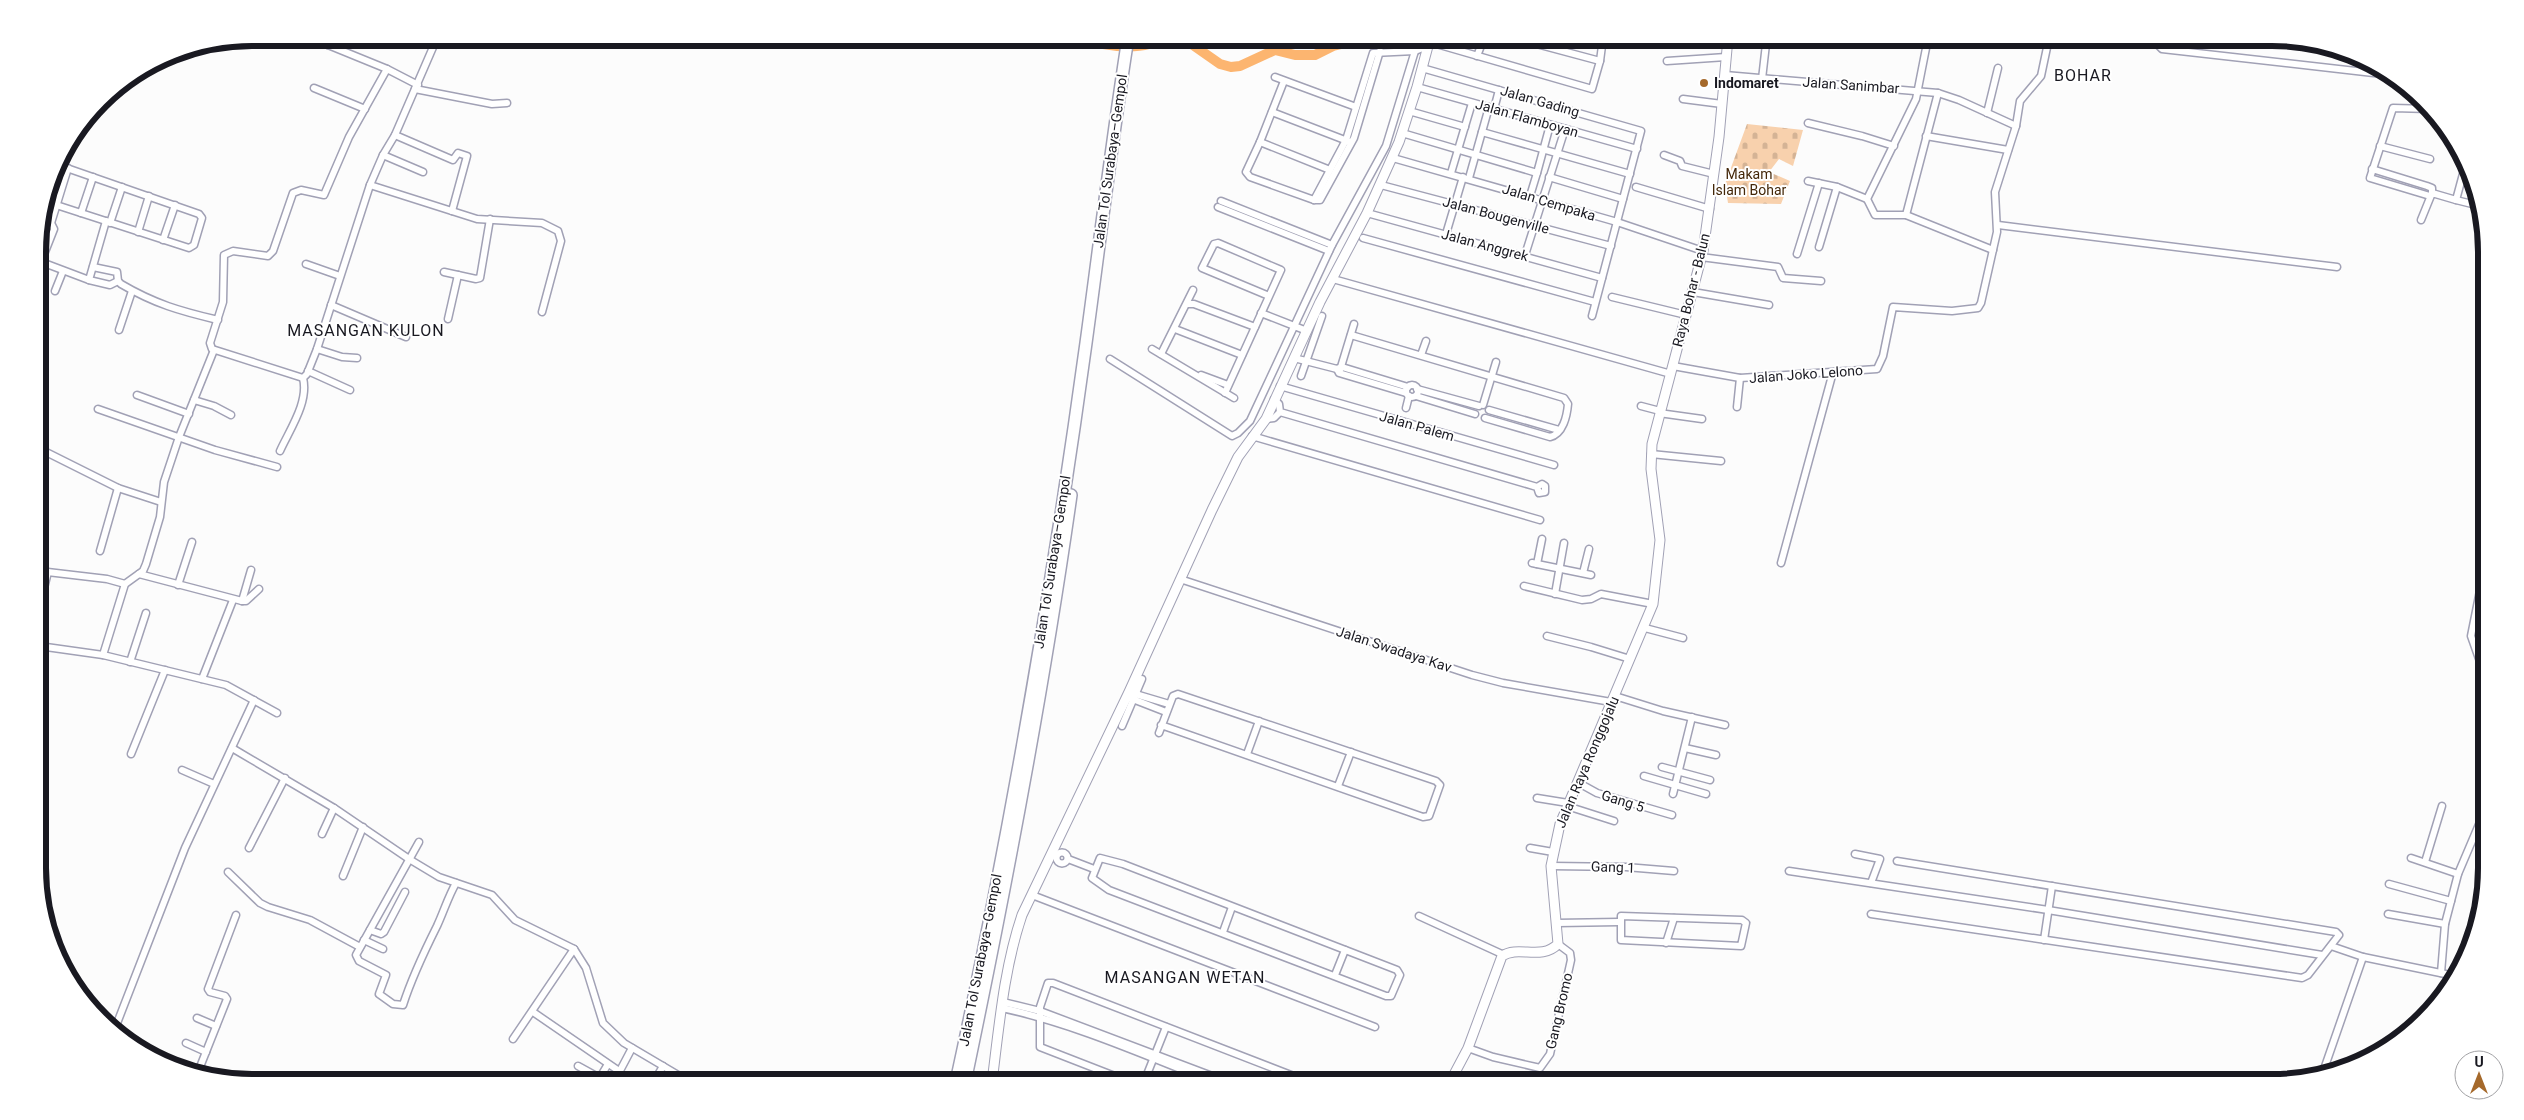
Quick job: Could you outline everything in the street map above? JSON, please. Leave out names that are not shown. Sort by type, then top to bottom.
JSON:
[{"type":"highway","name":"Jalan Tol Surabaya–Gempol","points":[[967,1074],[1003,902],[1036,718],[1068,519],[1128,46]]},
{"type":"highway","name":"Jalan Tol Surabaya–Gempol","points":[[958,1074],[1013,793],[1052,569],[1128,56],[1131,46]]},
{"type":"street","points":[[337,46],[387,69],[416,87],[492,104],[507,103]]},
{"type":"street","points":[[280,451],[302,401],[305,392],[303,378],[308,371],[331,306],[352,235],[370,185],[383,155],[395,135],[434,46]]},
{"type":"street","points":[[1314,200],[1330,170],[1349,141],[1356,107],[1374,53],[1380,51],[1415,51],[1424,46]]},
{"type":"street","points":[[1110,359],[1232,436],[1250,421],[1301,328],[1333,279],[1357,236],[1393,158],[1430,46]]},
{"type":"street","points":[[1445,46],[1590,90],[1594,86],[1602,46]]},
{"type":"street","points":[[1477,56],[1481,46]]},
{"type":"street","points":[[1544,46],[1600,61]]},
{"type":"street","name":"Raya Bohar - Balun","points":[[1660,540],[1651,454],[1659,412],[1672,370],[1702,254],[1710,209],[1727,46]]},
{"type":"street","points":[[1762,79],[1766,46]]},
{"type":"street","points":[[1867,199],[1894,146],[1919,90],[1927,46]]},
{"type":"street","points":[[1808,181],[1818,182],[1867,199],[1876,215],[1906,215],[1993,250],[1998,225],[1994,200],[2016,126],[2022,98],[2041,75],[2047,46]]},
{"type":"street","points":[[2159,46],[2162,49],[2373,73]]},
{"type":"street","points":[[1284,81],[1260,142],[1246,170],[1248,176],[1314,200],[1322,198],[1349,141],[1380,51]]},
{"type":"street","points":[[993,1074],[1016,934],[1032,894],[1054,854],[1131,696],[1180,579],[1238,457],[1266,419],[1294,358],[1301,328],[1331,248],[1344,230],[1386,146],[1415,51]]},
{"type":"street","points":[[1667,61],[1726,57]]},
{"type":"street","name":"Jalan Gading","points":[[1422,68],[1637,129],[1640,132],[1637,149]]},
{"type":"street","points":[[1987,113],[1998,68]]},
{"type":"street","points":[[303,378],[214,350],[210,343],[223,302],[224,255],[233,251],[265,256],[270,254],[294,193],[301,190],[320,196],[324,195],[342,152],[387,69]]},
{"type":"street","name":"Jalan Sanimbar","points":[[1724,75],[1938,93],[2016,126]]},
{"type":"street","points":[[1275,77],[1356,107]]},
{"type":"street","name":"Jalan Flamboyan","points":[[1417,87],[1637,149]]},
{"type":"street","points":[[314,88],[365,109]]},
{"type":"street","points":[[1446,234],[1455,205],[1499,90]]},
{"type":"street","points":[[1906,215],[1938,93]]},
{"type":"street","points":[[1683,99],[1722,104]]},
{"type":"street","points":[[1451,173],[1472,103]]},
{"type":"street","points":[[2420,109],[2393,108],[2370,179],[2472,204]]},
{"type":"street","points":[[1409,111],[1465,127]]},
{"type":"street","points":[[1272,112],[1349,141]]},
{"type":"street","points":[[1808,123],[1894,146]]},
{"type":"street","points":[[1530,196],[1538,173],[1550,124]]},
{"type":"street","points":[[1525,256],[1533,225],[1565,129]]},
{"type":"street","points":[[1482,132],[1630,174]]},
{"type":"street","points":[[1402,133],[1538,173]]},
{"type":"street","points":[[395,135],[454,160],[458,152],[467,156],[452,211]]},
{"type":"street","points":[[1926,136],[2008,150]]},
{"type":"street","points":[[1260,142],[1330,170]]},
{"type":"street","points":[[2380,146],[2430,158]]},
{"type":"street","points":[[1592,316],[1619,223],[1623,199],[1637,149]]},
{"type":"street","points":[[383,155],[423,172]]},
{"type":"street","points":[[1664,155],[1680,161],[1682,166],[1714,174]]},
{"type":"street","name":"Jalan Cempaka","points":[[1393,158],[1466,177],[1619,223],[1702,254],[1781,268],[1783,278],[1821,281]]},
{"type":"street","points":[[52,204],[186,247],[194,245],[201,215],[65,167]]},
{"type":"street","points":[[46,251],[54,229],[51,223],[68,168]]},
{"type":"street","points":[[2372,169],[2432,188],[2420,220]]},
{"type":"street","points":[[2456,200],[2463,175]]},
{"type":"street","points":[[81,213],[93,177]]},
{"type":"street","points":[[1549,177],[1623,199]]},
{"type":"street","points":[[1797,254],[1818,182]]},
{"type":"street","points":[[370,185],[477,219],[542,223],[560,234],[542,312]]},
{"type":"street","name":"Jalan Bougenville","points":[[1380,185],[1611,246]]},
{"type":"street","points":[[89,280],[122,187]]},
{"type":"street","points":[[1636,187],[1710,209]]},
{"type":"street","points":[[1819,247],[1837,188]]},
{"type":"street","points":[[138,232],[149,196]]},
{"type":"street","points":[[1220,204],[1331,248]]},
{"type":"street","points":[[164,240],[175,205]]},
{"type":"street","name":"Jalan Anggrek","points":[[1367,213],[1602,278]]},
{"type":"street","points":[[444,272],[480,278],[490,219]]},
{"type":"street","points":[[1998,225],[2337,267]]},
{"type":"street","points":[[1344,230],[1357,236],[1595,302]]},
{"type":"street","points":[[1225,393],[1281,273],[1281,268],[1218,243],[1214,244],[1202,268],[1269,296]]},
{"type":"street","name":"Jalan Joko Lelono","points":[[1333,279],[1672,370],[1740,378],[1880,367],[1893,307],[1952,311],[1972,310],[1980,305],[1993,250]]},
{"type":"street","points":[[46,264],[89,280],[110,285],[118,281]]},
{"type":"street","points":[[306,264],[340,276]]},
{"type":"street","points":[[93,267],[116,272],[118,281],[132,291],[168,308],[218,320]]},
{"type":"street","points":[[55,291],[62,271]]},
{"type":"street","points":[[448,319],[458,275]]},
{"type":"street","points":[[1161,354],[1188,304],[1193,290]]},
{"type":"street","points":[[119,330],[132,291]]},
{"type":"street","points":[[1693,292],[1769,305]]},
{"type":"street","points":[[1612,296],[1686,315]]},
{"type":"street","points":[[1188,304],[1194,304],[1255,327]]},
{"type":"street","points":[[331,306],[406,337]]},
{"type":"street","points":[[1261,313],[1301,328]]},
{"type":"street","points":[[1301,376],[1322,316]]},
{"type":"street","points":[[1339,370],[1354,324]]},
{"type":"street","points":[[1175,329],[1242,355]]},
{"type":"street","points":[[1294,358],[1411,392],[1475,414],[1478,418],[1485,418],[1550,436],[1555,436],[1559,430],[1568,404],[1564,398],[1492,375],[1351,335]]},
{"type":"street","points":[[1421,355],[1426,341]]},
{"type":"street","points":[[316,349],[342,357],[357,358]]},
{"type":"street","points":[[1152,349],[1209,381],[1234,398]]},
{"type":"street","points":[[103,655],[125,584],[139,574],[146,564],[160,517],[164,482],[178,437],[214,350]]},
{"type":"street","points":[[1485,418],[1483,407],[1496,362]]},
{"type":"street","points":[[308,371],[350,390]]},
{"type":"street","points":[[1781,563],[1833,372]]},
{"type":"street","points":[[1737,407],[1740,378]]},
{"type":"street","points":[[1209,381],[1228,385]]},
{"type":"street","name":"Jalan Palem","points":[[1280,386],[1554,465]]},
{"type":"street","points":[[1411,392],[1483,407],[1559,430]]},
{"type":"street","points":[[1406,408],[1411,392]]},
{"type":"street","points":[[137,395],[189,414]]},
{"type":"street","points":[[1274,399],[1279,404],[1280,412]]},
{"type":"street","points":[[194,400],[214,406],[231,415]]},
{"type":"street","points":[[1641,406],[1659,412],[1702,419]]},
{"type":"street","points":[[1475,414],[1483,407]]},
{"type":"street","points":[[98,409],[178,437],[277,468]]},
{"type":"street","points":[[1266,419],[1274,418],[1280,412]]},
{"type":"street","points":[[1280,412],[1537,488]]},
{"type":"street","points":[[1252,436],[1540,520]]},
{"type":"street","points":[[46,452],[118,488],[161,502]]},
{"type":"street","points":[[1651,454],[1721,460]]},
{"type":"street","points":[[100,551],[118,488]]},
{"type":"street","points":[[1542,539],[1534,563],[1592,575]]},
{"type":"street","name":"Jalan Raya Ronggojalu","points":[[1558,944],[1551,866],[1553,852],[1567,804],[1653,604],[1660,540]]},
{"type":"street","points":[[178,585],[192,542]]},
{"type":"street","points":[[1555,594],[1564,543]]},
{"type":"street","points":[[1583,573],[1589,549]]},
{"type":"street","points":[[242,602],[251,570]]},
{"type":"street","points":[[46,580],[48,572],[107,578],[125,584]]},
{"type":"street","points":[[139,574],[242,602],[246,601],[260,589]]},
{"type":"street","name":"Jalan Swadaya Kav","points":[[1180,579],[1472,675],[1504,683],[1613,699],[1725,725]]},
{"type":"street","points":[[1524,586],[1582,600],[1592,599],[1601,594],[1653,604]]},
{"type":"street","points":[[202,679],[233,600]]},
{"type":"street","points":[[2478,601],[2471,636],[2478,656]]},
{"type":"street","points":[[130,662],[146,613]]},
{"type":"street","points":[[1644,628],[1683,638]]},
{"type":"street","points":[[1547,636],[1630,659]]},
{"type":"street","points":[[46,647],[103,655],[226,685],[277,713]]},
{"type":"street","points":[[131,754],[166,670]]},
{"type":"street","points":[[1122,726],[1131,696],[1142,679]]},
{"type":"street","points":[[1159,733],[1161,725],[1169,704],[1173,696],[1178,694],[1436,781],[1440,785],[1429,816],[1423,817],[1161,725]]},
{"type":"street","points":[[1131,696],[1169,704]]},
{"type":"street","points":[[1131,696],[1166,712]]},
{"type":"street","points":[[117,1024],[185,848],[254,700]]},
{"type":"street","points":[[1674,794],[1692,717]]},
{"type":"street","points":[[1247,754],[1259,721]]},
{"type":"street","points":[[232,748],[334,808],[439,877],[492,895],[515,920],[574,949],[586,968],[601,1020],[632,1048],[676,1074]]},
{"type":"street","points":[[1685,748],[1716,755]]},
{"type":"street","points":[[1338,786],[1351,752]]},
{"type":"street","points":[[1662,767],[1710,780]]},
{"type":"street","points":[[182,770],[214,784]]},
{"type":"street","points":[[1644,776],[1706,794]]},
{"type":"street","points":[[249,848],[285,778]]},
{"type":"street","name":"Gang 5","points":[[1576,782],[1597,793],[1672,815]]},
{"type":"street","points":[[1537,798],[1567,804],[1614,820]]},
{"type":"street","points":[[2425,862],[2442,806]]},
{"type":"street","points":[[322,834],[334,808]]},
{"type":"street","points":[[343,876],[363,827]]},
{"type":"street","points":[[2441,973],[2445,924],[2458,874],[2478,828]]},
{"type":"street","points":[[419,842],[360,947],[356,958],[386,975],[379,991],[380,996],[393,1004],[403,1005],[409,984],[420,966],[444,904],[456,882]]},
{"type":"street","points":[[1530,848],[1553,852]]},
{"type":"street","points":[[1054,854],[1060,863],[1068,859],[1094,869]]},
{"type":"street","points":[[1855,854],[1880,859],[1874,884]]},
{"type":"street","points":[[1103,858],[1398,970],[1400,975],[1391,996],[1388,997],[1110,890],[1092,879],[1094,869],[1099,860],[1103,858]]},
{"type":"street","points":[[2411,858],[2458,874]]},
{"type":"street","points":[[1871,914],[2302,978],[2308,975],[2322,955],[2338,938],[2336,932],[1897,861]]},
{"type":"street","name":"Gang 1","points":[[1551,866],[1626,867],[1674,871]]},
{"type":"street","points":[[1790,870],[2322,955]]},
{"type":"street","points":[[228,872],[254,897],[268,907],[310,920],[360,947]]},
{"type":"street","points":[[2389,884],[2451,901]]},
{"type":"street","points":[[2044,940],[2052,886]]},
{"type":"street","points":[[370,930],[381,934],[384,932],[405,892]]},
{"type":"street","points":[[1032,894],[1375,1027]]},
{"type":"street","points":[[1223,932],[1232,907]]},
{"type":"street","points":[[2388,914],[2445,924]]},
{"type":"street","points":[[200,1067],[227,997],[210,992],[208,989],[236,915]]},
{"type":"street","points":[[1419,916],[1504,955],[1543,953],[1558,944]]},
{"type":"street","points":[[1620,916],[1674,918],[1745,920],[1746,924],[1742,943],[1740,946],[1621,940],[1620,916]]},
{"type":"street","points":[[1666,943],[1674,918]]},
{"type":"street","points":[[1557,923],[1619,922]]},
{"type":"street","points":[[364,940],[383,949]]},
{"type":"street","name":"Gang Bromo","points":[[1468,1048],[1493,1057],[1540,1068],[1550,1054],[1571,960],[1570,953],[1558,944]]},
{"type":"street","points":[[2331,946],[2363,957],[2448,974]]},
{"type":"street","points":[[513,1040],[574,949]]},
{"type":"street","points":[[1335,975],[1344,950]]},
{"type":"street","points":[[1454,1074],[1468,1048],[1498,963],[1504,955]]},
{"type":"street","points":[[2325,1067],[2363,957]]},
{"type":"street","points":[[1109,1074],[1042,1048],[1039,1043],[1040,1001],[1047,985],[1053,983],[1279,1074]]},
{"type":"street","points":[[1003,1005],[1041,1014],[1205,1074]]},
{"type":"street","points":[[532,1012],[619,1071]]},
{"type":"street","points":[[197,1018],[216,1026]]},
{"type":"street","points":[[1147,1074],[1166,1027]]},
{"type":"street","points":[[186,1043],[206,1052]]},
{"type":"street","points":[[618,1074],[632,1048]]},
{"type":"street","points":[[1154,1056],[1195,1074]]},
{"type":"street","points":[[602,1074],[608,1064]]},
{"type":"street","points":[[578,1066],[593,1074]]},
{"type":"street","points":[[658,1074],[662,1066]]},
{"type":"green space","name":"Makam Islam Bohar","points":[[1747,124],[1803,130],[1793,166],[1779,159],[1769,172],[1790,181],[1781,204],[1728,203],[1725,184]]},
{"type":"waterway","points":[[1122,46],[1131,46]]},
{"type":"waterway","points":[[1131,46],[1140,46]]},
{"type":"waterway","points":[[1194,46],[1220,64],[1231,67],[1240,66],[1275,50],[1295,55],[1315,55],[1333,46]]},
{"type":"place","name":"Indomaret","points":[[1704,83]]},
{"type":"district","name":"BOHAR","points":[[2083,75]]},
{"type":"district","name":"MASANGAN KULON","points":[[366,330]]},
{"type":"district","name":"MASANGAN WETAN","points":[[1185,977]]}]
